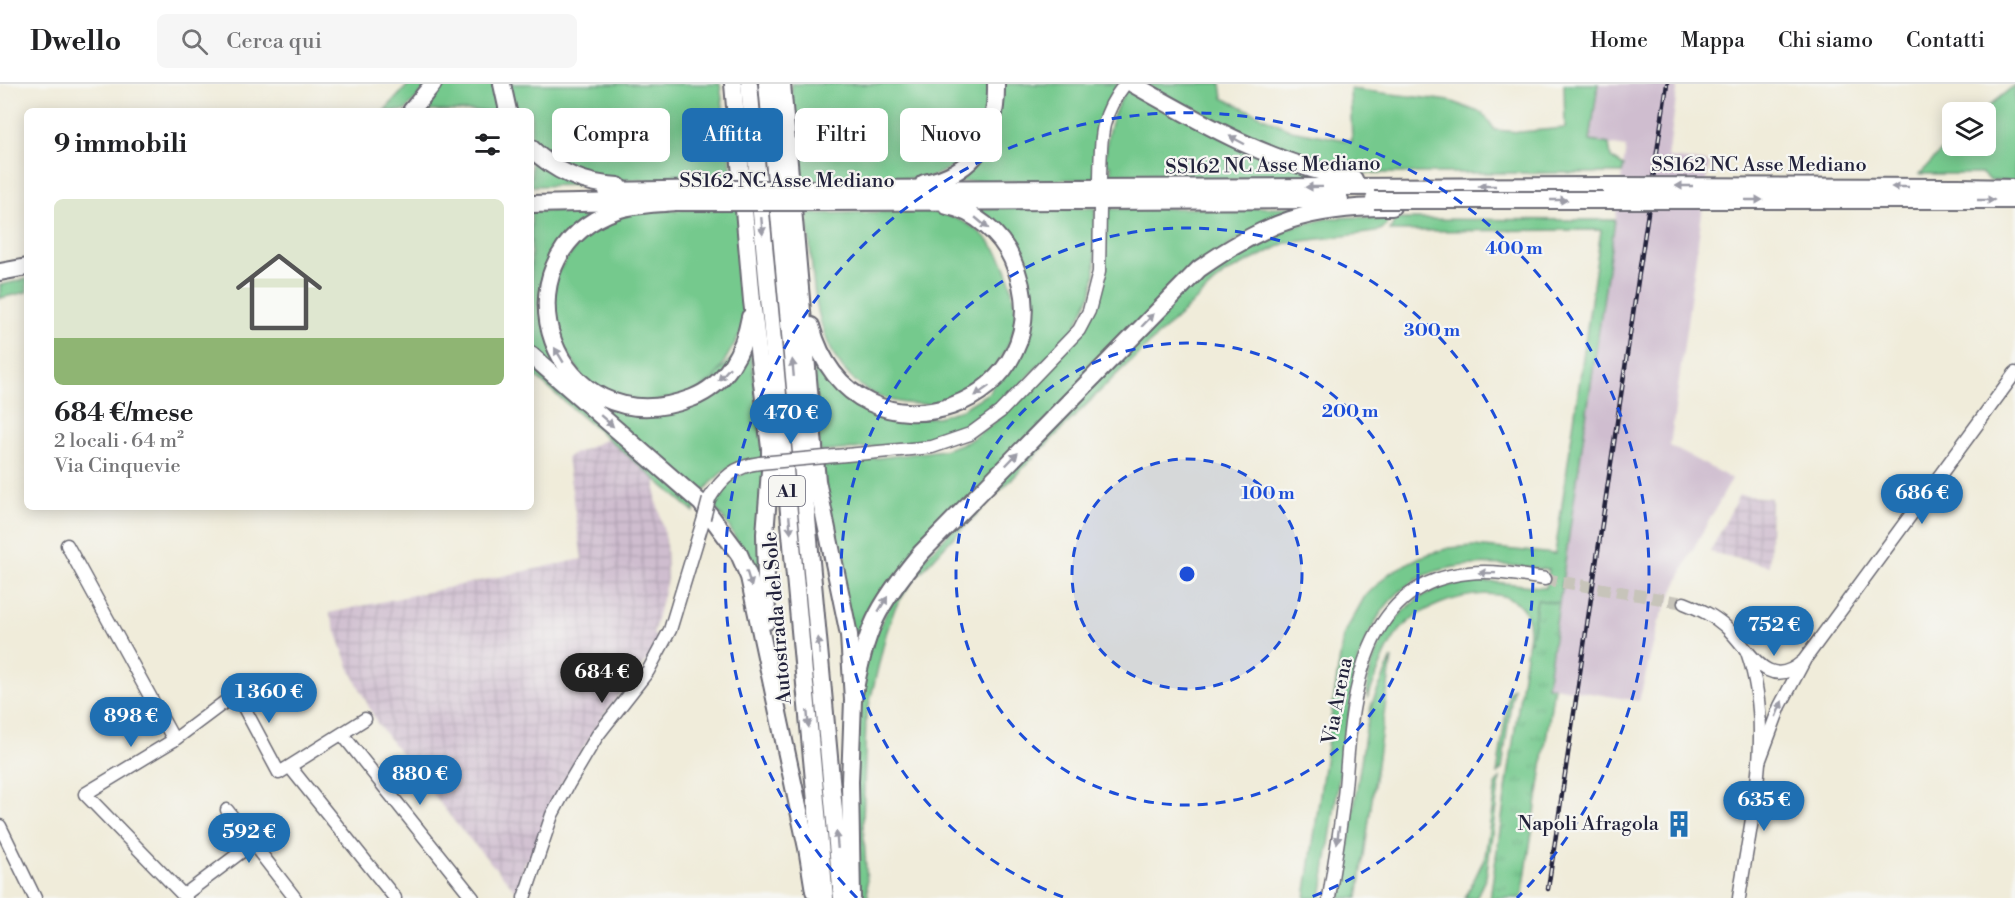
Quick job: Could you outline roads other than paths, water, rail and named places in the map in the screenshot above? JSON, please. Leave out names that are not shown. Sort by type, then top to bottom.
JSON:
[{"type":"highway","points":[[414,108],[434,84]]},
{"type":"highway","points":[[502,84],[507,108]]},
{"type":"highway","name":"Autostrada del Sole","points":[[749,84],[825,898]]},
{"type":"highway","name":"Autostrada del Sole","points":[[766,84],[842,898]]},
{"type":"highway","points":[[784,84],[784,110],[818,481],[849,635],[853,700],[850,782],[852,898]]},
{"type":"highway","points":[[891,189],[938,181],[965,166],[983,147],[992,128],[996,84]]},
{"type":"highway","points":[[1132,85],[1278,159],[1374,194]]},
{"type":"highway","points":[[732,87],[752,301],[770,448],[765,590],[772,678]]},
{"type":"highway","points":[[534,151],[542,160],[580,180],[675,196]]},
{"type":"highway","name":"SS162 NC Asse Mediano","points":[[816,195],[929,202],[1374,194],[1401,186],[1958,193],[2015,200]]},
{"type":"highway","name":"SS162 NC Asse Mediano","points":[[534,193],[675,196],[816,195],[891,189],[1374,194],[1521,200],[1958,193],[2015,188]]},
{"type":"highway","points":[[853,700],[861,653],[873,620],[892,588],[921,554],[1199,268],[1253,234],[1280,222],[1335,209],[1374,194]]},
{"type":"highway","points":[[675,196],[618,209],[593,221],[571,240],[555,263],[547,290],[546,319],[554,346],[568,370],[589,390],[614,403],[642,408],[680,402],[709,388],[729,369],[744,342],[752,301]]},
{"type":"highway","name":"SS162 NC Asse Mediano","points":[[534,204],[675,196]]},
{"type":"highway","points":[[802,295],[823,360],[836,378],[867,402],[891,411],[910,414],[940,411],[965,403],[990,386],[1007,365],[1018,342],[1023,313],[1019,275],[1009,253],[997,236],[972,215],[955,207],[929,202]]},
{"type":"highway","points":[[0,262],[24,258]]},
{"type":"highway","points":[[0,272],[24,268]]},
{"type":"highway","points":[[534,358],[701,503],[720,525],[739,554],[749,577],[772,678],[815,898]]},
{"type":"street","points":[[1100,179],[1101,131],[1106,113],[1132,85]]},
{"type":"street","points":[[524,898],[552,815],[567,784],[597,736],[648,671],[670,630],[709,499],[730,473],[747,464],[941,445],[970,434],[1000,412],[1079,330],[1089,311],[1099,272],[1100,209]]},
{"type":"street","points":[[1759,762],[1780,706],[1805,659],[2015,373]]},
{"type":"street","points":[[67,545],[174,740]]},
{"type":"street","name":"Via Arena","points":[[1329,898],[1360,674],[1374,635],[1383,621],[1415,591],[1452,575],[1486,572],[1545,579]]},
{"type":"street","points":[[1684,603],[1724,625],[1759,664],[1773,673],[1790,670],[1805,659]]},
{"type":"street","points":[[1740,898],[1759,762],[1759,693],[1747,652]]},
{"type":"street","points":[[226,701],[174,740],[85,794],[185,897],[253,843]]},
{"type":"street","points":[[240,702],[279,773],[366,719]]},
{"type":"street","points":[[342,734],[473,898]]},
{"type":"street","points":[[290,767],[394,898]]},
{"type":"street","points":[[227,810],[295,898]]},
{"type":"street","points":[[0,826],[35,898]]},
{"type":"tunnel","points":[[1545,579],[1684,603]]},
{"type":"railway","points":[[1548,889],[1667,84]]},
{"type":"place","name":"Napoli Afragola","points":[[1679,824]]}]
